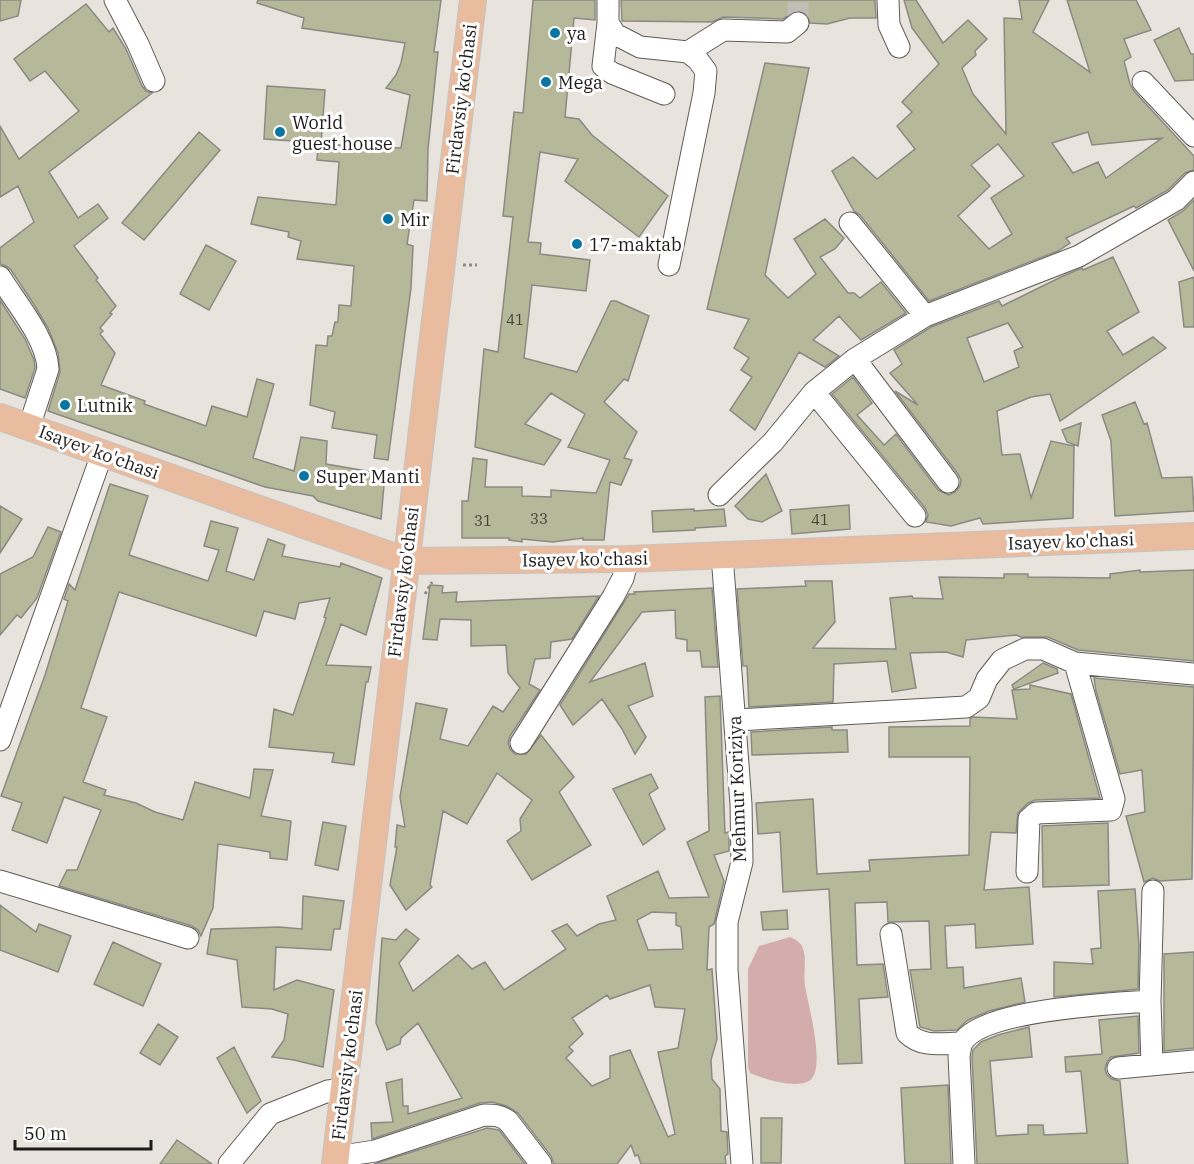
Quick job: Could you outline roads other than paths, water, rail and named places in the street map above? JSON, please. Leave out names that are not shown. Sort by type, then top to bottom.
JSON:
[{"type":"main road","name":"Firdavsiy ko'chasi","points":[[336,1161],[473,0]]},
{"type":"main road","name":"Isayev ko'chasi","points":[[0,417],[406,561],[628,559],[1194,536]]},
{"type":"street","points":[[114,0],[138,44],[154,81]]},
{"type":"street","points":[[608,0],[603,66],[612,73],[664,94]]},
{"type":"street","points":[[888,0],[889,25],[899,47]]},
{"type":"street","points":[[608,23],[615,34],[640,47],[688,52],[699,60],[706,71],[704,93],[669,265]]},
{"type":"street","points":[[688,52],[723,30],[787,32],[798,23]]},
{"type":"street","points":[[1143,82],[1194,136]]},
{"type":"street","points":[[719,495],[774,442],[814,392],[855,359],[925,316],[1078,256],[1176,200],[1194,182]]},
{"type":"street","points":[[850,223],[925,316]]},
{"type":"street","points":[[0,278],[39,340],[47,363],[48,369],[28,427]]},
{"type":"street","points":[[855,359],[948,482]]},
{"type":"street","points":[[814,392],[915,516]]},
{"type":"street","points":[[0,740],[102,454]]},
{"type":"street","name":"Mehmur Koriziya","points":[[722,555],[741,804],[742,862],[727,922],[727,970],[742,1164]]},
{"type":"street","points":[[521,743],[613,597],[623,578],[628,559]]},
{"type":"street","points":[[736,720],[966,707],[979,698],[987,679],[1002,660],[1025,649],[1043,649],[1075,663],[1194,674]]},
{"type":"street","points":[[1027,872],[1031,816],[1036,813],[1111,810],[1114,805],[1075,663]]},
{"type":"street","points":[[0,881],[188,938]]},
{"type":"street","points":[[1152,1065],[1150,1001],[1153,891]]},
{"type":"street","points":[[891,934],[906,1033],[914,1041],[924,1044],[962,1043],[986,1025],[1044,1010],[1150,1001]]},
{"type":"street","points":[[962,1043],[959,1056],[964,1164]]},
{"type":"street","points":[[1118,1068],[1194,1061]]},
{"type":"street","points":[[229,1164],[270,1114],[327,1091],[345,1089]]},
{"type":"street","points":[[336,1161],[375,1151],[484,1115],[495,1115],[502,1116],[508,1121],[540,1164]]},
{"type":"tunnel","points":[[798,0],[798,23]]},
{"type":"place","name":"ya","points":[[555,33]]},
{"type":"place","name":"Mega","points":[[546,82]]},
{"type":"place","name":"World guest house","points":[[280,132]]},
{"type":"place","name":"Mir","points":[[388,219]]},
{"type":"place","name":"17-maktab","points":[[577,244]]},
{"type":"place","name":"Lutnik","points":[[65,405]]},
{"type":"place","name":"Super Manti","points":[[304,476]]}]
